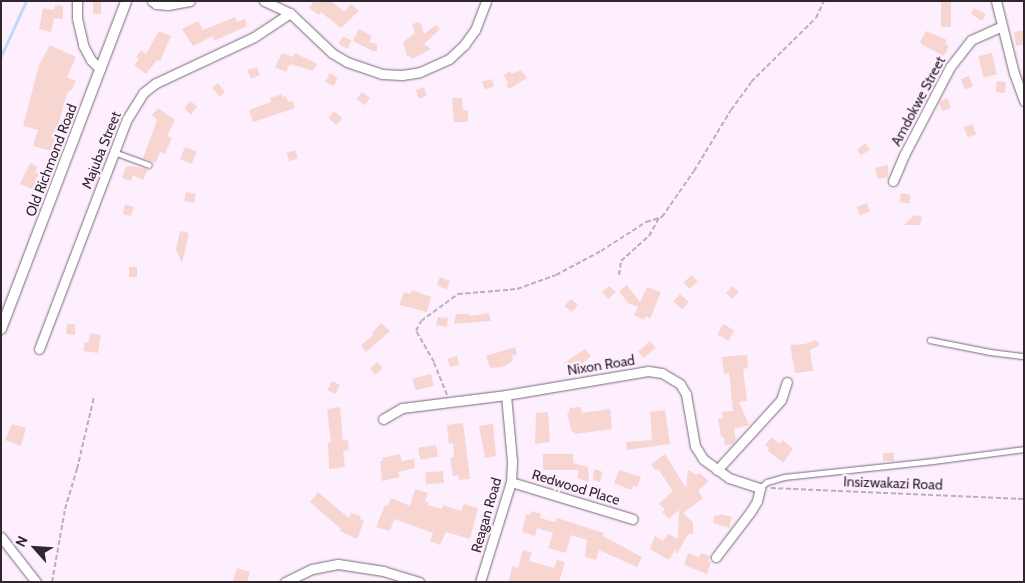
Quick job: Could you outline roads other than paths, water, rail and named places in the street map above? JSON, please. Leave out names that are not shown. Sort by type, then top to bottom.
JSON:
[{"type":"street","points":[[77,1],[77,18],[82,45],[91,60],[100,69]]},
{"type":"street","name":"Old Richmond Road","points":[[1,329],[126,1]]},
{"type":"street","points":[[152,1],[168,5],[190,1]]},
{"type":"street","points":[[264,1],[290,13],[332,53],[347,62],[382,74],[402,75],[420,72],[449,59],[464,45],[475,30],[486,1]]},
{"type":"street","points":[[996,1],[1024,101]]},
{"type":"street","name":"Majuba Street","points":[[39,349],[114,152],[134,105],[143,93],[156,83],[254,37],[290,13]]},
{"type":"street","name":"Amdokwe Street","points":[[893,181],[904,155],[950,67],[971,40],[1002,26]]},
{"type":"street","name":"Nixon Road","points":[[383,419],[402,408],[506,394],[648,371],[662,373],[680,384],[686,394],[695,446],[703,459],[729,478],[760,488]]},
{"type":"street","points":[[717,470],[781,400],[787,382]]},
{"type":"street","name":"Reagan Road","points":[[480,582],[511,482],[512,461],[506,394]]},
{"type":"street","name":"Redwood Place","points":[[511,482],[633,519]]},
{"type":"street","points":[[716,557],[751,511],[757,500],[760,488]]},
{"type":"street","points":[[1,537],[36,582]]},
{"type":"street","points":[[286,582],[312,569],[338,564],[383,571],[420,582]]},
{"type":"lane","points":[[114,152],[148,165]]},
{"type":"lane","points":[[930,340],[990,352],[1024,356]]},
{"type":"lane","points":[[760,488],[767,482],[784,477],[933,462],[1024,449]]},
{"type":"waterway","points":[[1,56],[26,1]]}]
